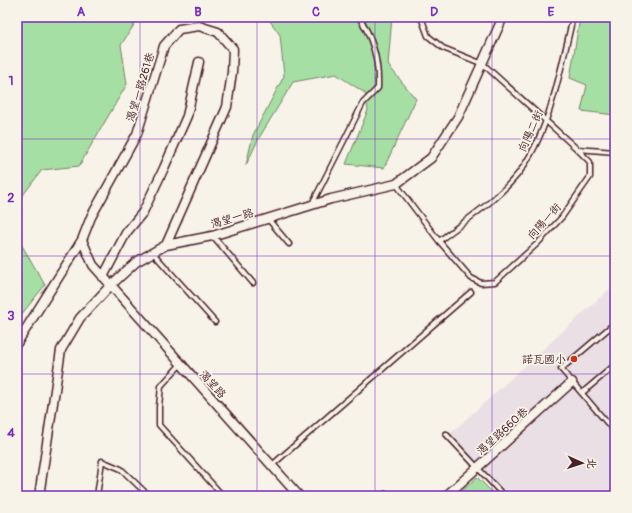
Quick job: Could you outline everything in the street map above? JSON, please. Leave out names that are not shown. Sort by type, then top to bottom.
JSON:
[{"type":"street","name":"渴望一路","points":[[39,496],[61,350],[80,318],[111,286],[136,262],[166,245],[212,236],[331,199],[396,184],[431,158],[458,117],[484,64],[504,17]]},
{"type":"street","name":"渴望一路261巷","points":[[17,343],[82,240],[91,217],[137,134],[148,93],[164,46],[179,29],[199,26],[218,32],[232,50],[232,72],[227,107],[166,245]]},
{"type":"street","points":[[103,277],[126,233],[143,212],[164,168],[187,116],[199,62]]},
{"type":"street","points":[[82,240],[93,265],[111,286]]},
{"type":"street","name":"渴望路","points":[[111,286],[180,365],[299,496]]},
{"type":"street","name":"渴望路660巷","points":[[446,496],[572,382]]},
{"type":"lane","points":[[311,206],[364,104],[378,88],[376,57],[365,25],[360,17]]},
{"type":"lane","points":[[421,17],[428,36],[443,48],[484,64]]},
{"type":"lane","name":"向陽二街","points":[[439,241],[494,199],[518,174],[534,148],[554,99],[573,17]]},
{"type":"lane","name":"向陽一街","points":[[396,184],[439,241],[471,278],[481,283],[495,282],[538,243],[562,217],[590,177],[590,162],[577,148],[484,64]]},
{"type":"lane","points":[[577,148],[615,152]]},
{"type":"lane","points":[[268,219],[289,244]]},
{"type":"lane","points":[[212,236],[253,283]]},
{"type":"lane","points":[[152,252],[216,322]]},
{"type":"lane","points":[[272,466],[471,292]]},
{"type":"lane","points":[[615,323],[561,369],[615,432]]},
{"type":"lane","points":[[180,365],[161,386],[159,407],[160,425],[223,496]]},
{"type":"lane","points":[[582,393],[615,365]]},
{"type":"lane","points":[[446,434],[504,496]]},
{"type":"lane","points":[[97,496],[102,461],[121,469],[149,496]]},
{"type":"shaded area","name":"諾瓦國小","points":[[615,284],[615,496],[510,496],[450,434]]},
{"type":"green space","points":[[17,17],[139,17],[121,45],[127,84],[79,166],[42,170],[17,203]]},
{"type":"green space","points":[[267,17],[392,17],[388,65],[416,99],[384,168],[346,164],[368,110],[365,93],[336,74],[293,82],[259,138],[246,165],[253,135],[284,76],[280,35]]},
{"type":"green space","points":[[580,17],[615,17],[615,115],[581,111],[587,85],[570,78]]},
{"type":"green space","points":[[17,237],[45,285],[17,320]]},
{"type":"green space","points":[[477,477],[496,496],[457,496]]},
{"type":"place","name":"諾瓦國小","points":[[574,359]]}]
